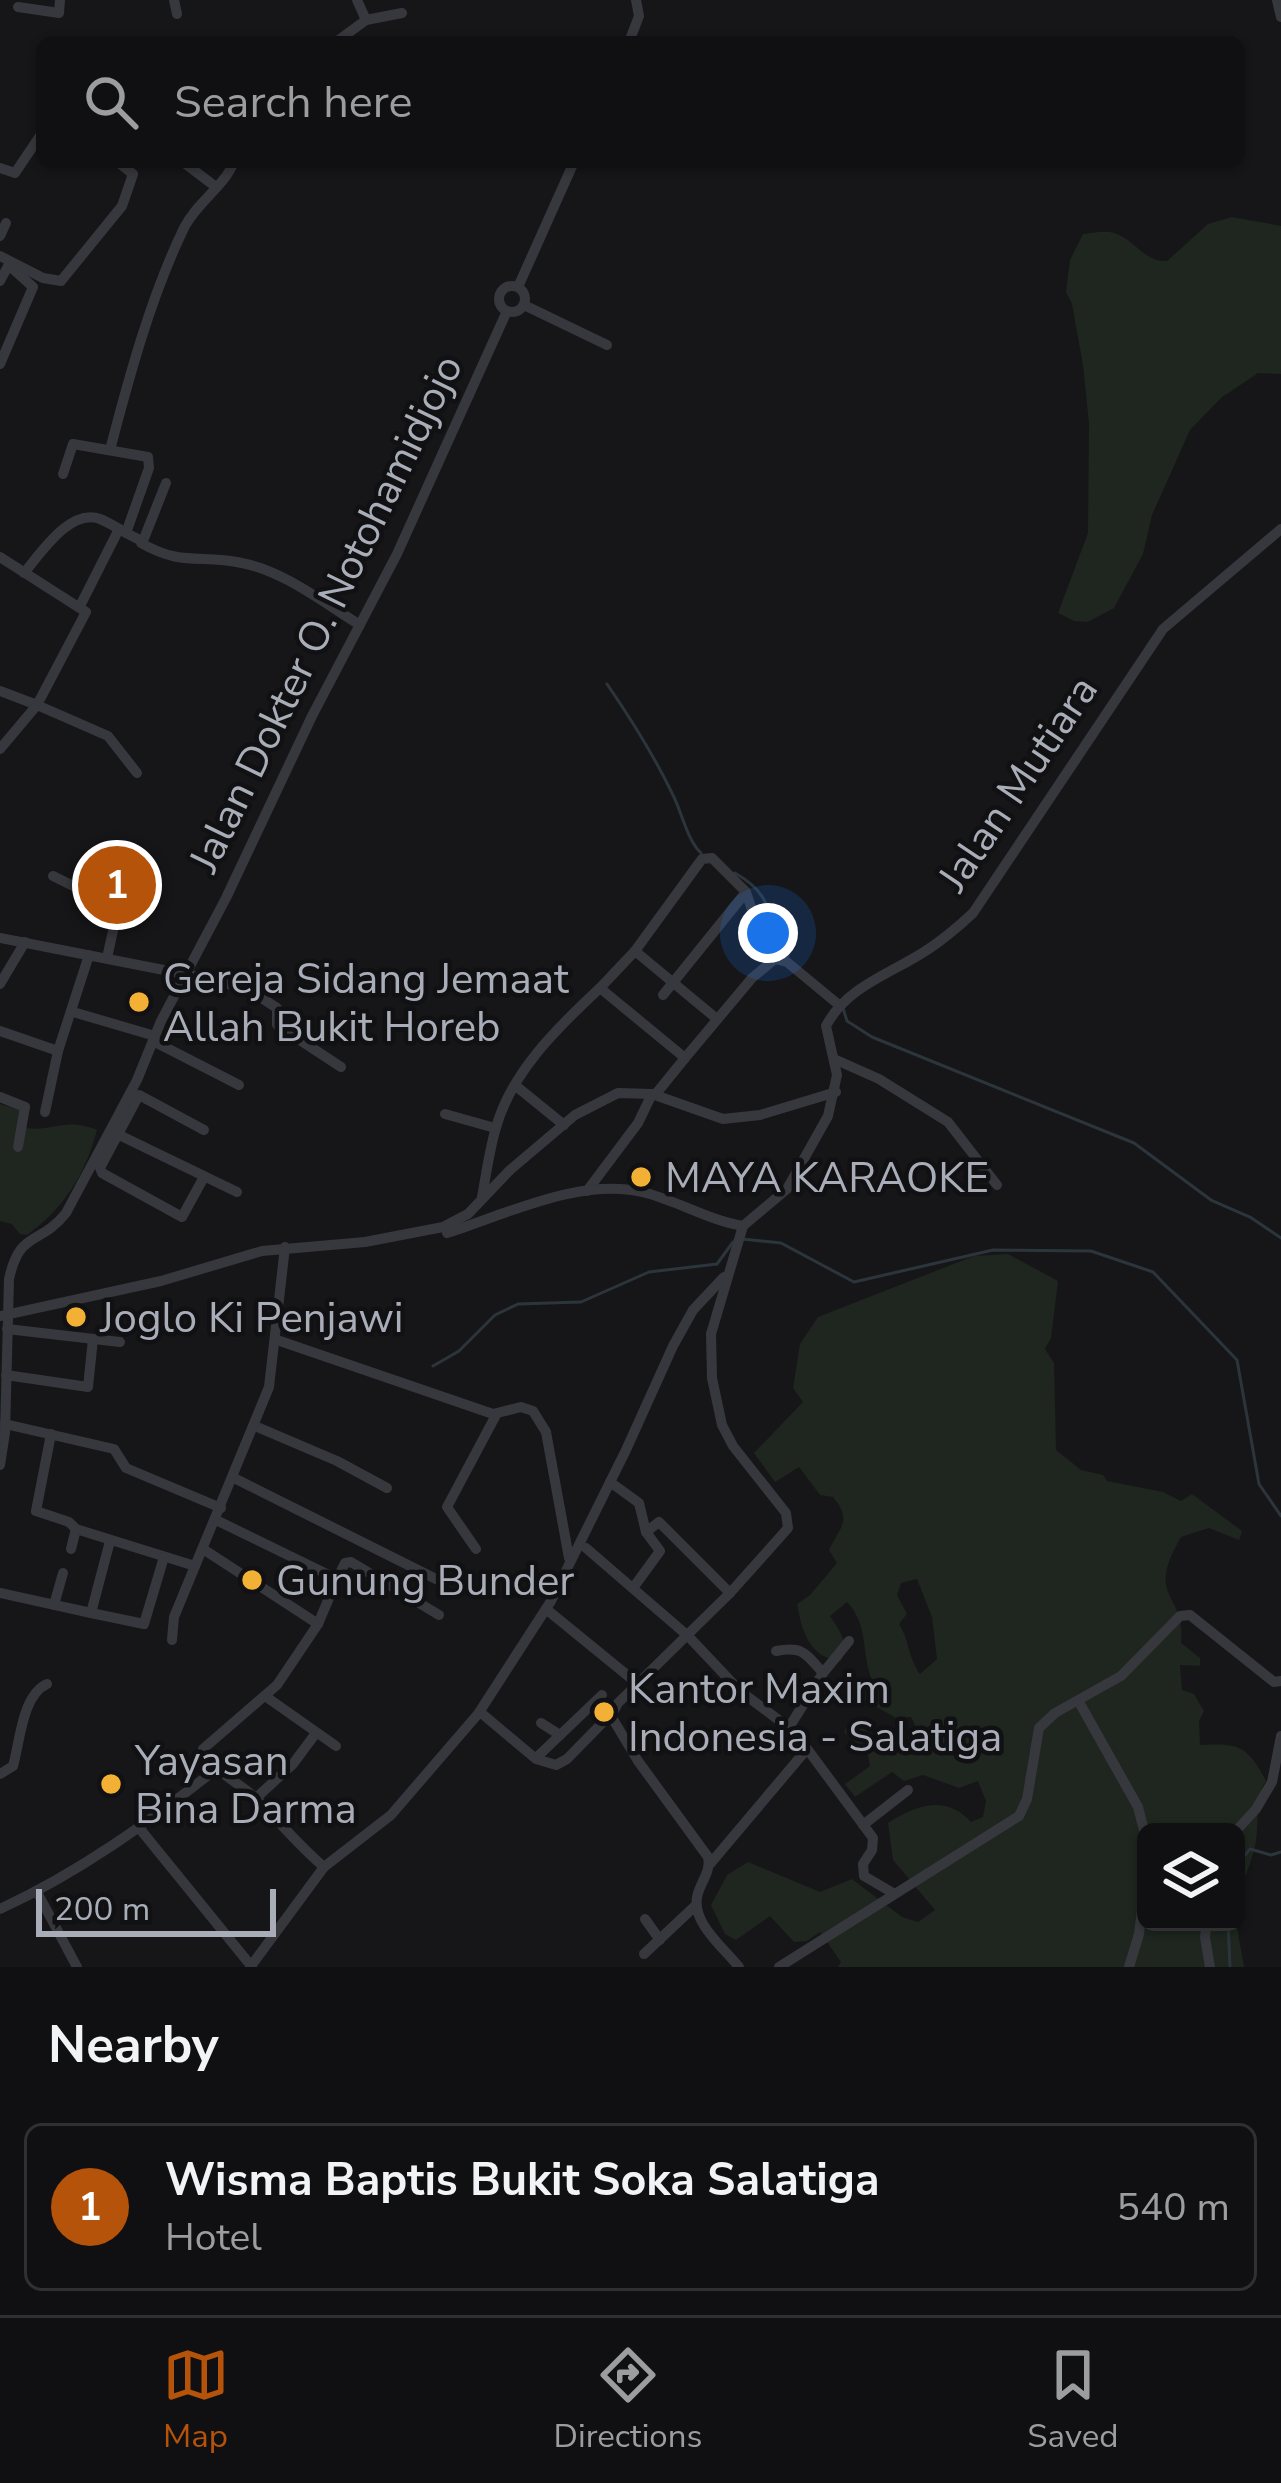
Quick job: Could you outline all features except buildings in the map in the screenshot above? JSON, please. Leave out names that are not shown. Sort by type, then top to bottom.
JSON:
[{"type":"street","points":[[18,7],[59,13],[60,0]]},
{"type":"street","points":[[357,0],[366,20]]},
{"type":"street","points":[[631,36],[639,16],[636,0]]},
{"type":"street","points":[[1277,0],[1281,16]]},
{"type":"street","points":[[344,36],[366,20],[402,13]]},
{"type":"street","points":[[0,168],[15,173],[36,142]]},
{"type":"street","points":[[3,261],[61,281],[122,206],[134,179],[128,168]]},
{"type":"street","points":[[191,168],[216,187]]},
{"type":"street","points":[[110,450],[129,377],[185,225],[232,168]]},
{"type":"street","name":"Jalan Dokter O. Notohamidjojo","points":[[25,1243],[67,1214],[114,1133],[184,973],[398,554],[507,311],[499,302],[500,293],[509,286],[518,287],[571,168]]},
{"type":"street","points":[[0,281],[3,261]]},
{"type":"street","points":[[0,364],[33,287],[3,261]]},
{"type":"street","points":[[518,287],[524,293],[524,305]]},
{"type":"street","points":[[507,311],[524,305]]},
{"type":"street","points":[[524,305],[607,345]]},
{"type":"street","points":[[63,474],[73,444],[136,453],[149,461],[123,531],[80,606]]},
{"type":"street","points":[[141,543],[152,527],[166,483]]},
{"type":"street","points":[[24,573],[77,520],[94,517],[169,558],[242,562],[280,576],[360,625]]},
{"type":"street","name":"Jalan Mutiara","points":[[840,1005],[923,953],[973,913],[1163,629],[1281,529]]},
{"type":"street","points":[[0,557],[86,614],[37,705],[0,749]]},
{"type":"street","points":[[0,691],[108,736],[137,773]]},
{"type":"street","points":[[482,1200],[495,1129],[542,1045],[634,950],[701,859],[712,858],[746,892],[769,961]]},
{"type":"street","points":[[53,876],[118,908]]},
{"type":"street","points":[[107,958],[118,908],[134,886]]},
{"type":"street","points":[[663,995],[746,892]]},
{"type":"street","points":[[0,938],[184,973],[254,993],[277,1008],[277,1025],[341,1067]]},
{"type":"street","points":[[0,984],[25,942]]},
{"type":"street","points":[[634,950],[717,1019]]},
{"type":"street","points":[[45,1112],[58,1052],[89,955]]},
{"type":"street","points":[[480,1712],[536,1759],[556,1765],[567,1760],[771,1550],[789,1522],[722,1425],[712,1378],[711,1334],[743,1226],[788,1189],[836,1092],[826,1026],[840,1005],[787,962],[769,961]]},
{"type":"street","points":[[587,1191],[638,1123],[653,1094],[769,961]]},
{"type":"street","points":[[600,988],[686,1058]]},
{"type":"street","points":[[73,1012],[154,1039],[239,1085]]},
{"type":"street","points":[[0,1031],[58,1052]]},
{"type":"street","points":[[834,1059],[879,1079],[948,1122],[997,1185]]},
{"type":"street","points":[[516,1086],[564,1124]]},
{"type":"street","points":[[420,1234],[463,1218],[510,1169],[564,1124],[618,1093],[653,1094],[706,1116],[744,1119],[836,1092]]},
{"type":"street","points":[[204,1130],[142,1095],[135,1098],[114,1133],[100,1171],[179,1216],[204,1177]]},
{"type":"street","points":[[0,1097],[25,1106],[18,1147]]},
{"type":"street","points":[[446,1114],[495,1129]]},
{"type":"street","points":[[114,1133],[236,1192]]},
{"type":"street","points":[[5,1320],[285,1247],[447,1233],[587,1191],[640,1192],[706,1218],[743,1226]]},
{"type":"street","points":[[0,1465],[9,1280],[14,1258],[25,1243],[18,1228]]},
{"type":"street","points":[[172,1640],[173,1619],[268,1387],[285,1247]]},
{"type":"street","points":[[140,1829],[251,1967],[324,1867],[391,1815],[480,1712],[546,1609],[693,1310],[726,1275]]},
{"type":"street","points":[[5,1320],[120,1342]]},
{"type":"street","points":[[6,1375],[88,1387],[92,1339]]},
{"type":"street","points":[[277,1340],[496,1414],[526,1408],[544,1426],[570,1562]]},
{"type":"street","points":[[476,1549],[447,1508],[496,1414]]},
{"type":"street","points":[[5,1424],[114,1449],[126,1468],[337,1580]]},
{"type":"street","points":[[255,1426],[337,1461],[387,1489]]},
{"type":"street","points":[[50,1434],[36,1510],[110,1541],[195,1566]]},
{"type":"street","points":[[234,1478],[438,1580]]},
{"type":"street","points":[[610,1482],[638,1502],[646,1532],[660,1552],[632,1588]]},
{"type":"street","points":[[646,1532],[660,1523],[730,1593]]},
{"type":"street","points":[[71,1549],[76,1529]]},
{"type":"street","points":[[91,1613],[110,1541]]},
{"type":"street","points":[[586,1548],[807,1748],[874,1844],[861,1870],[893,1893]]},
{"type":"street","points":[[203,1550],[318,1624]]},
{"type":"street","points":[[0,1593],[145,1624],[164,1557]]},
{"type":"street","points":[[324,1867],[298,1846],[256,1798],[215,1769],[205,1745],[290,1670],[349,1561],[439,1615]]},
{"type":"street","points":[[54,1605],[63,1573]]},
{"type":"street","points":[[546,1609],[638,1684]]},
{"type":"street","points":[[779,1967],[1019,1816],[1028,1798],[1039,1728],[1055,1713],[1121,1676],[1186,1613],[1278,1685]]},
{"type":"street","points":[[788,1729],[849,1641]]},
{"type":"street","points":[[776,1652],[799,1649],[823,1673]]},
{"type":"street","points":[[0,1774],[14,1766],[31,1698],[46,1684]]},
{"type":"street","points":[[536,1759],[602,1695]]},
{"type":"street","points":[[265,1696],[336,1746]]},
{"type":"street","points":[[1079,1702],[1138,1807],[1142,1823]]},
{"type":"street","points":[[588,1708],[608,1715],[710,1864]]},
{"type":"street","points":[[541,1723],[560,1735]]},
{"type":"street","points":[[256,1798],[293,1764],[316,1732]]},
{"type":"street","points":[[1242,1823],[1272,1782],[1281,1736]]},
{"type":"street","points":[[644,1954],[694,1907],[710,1864],[807,1748]]},
{"type":"street","points":[[0,1909],[140,1829],[215,1769]]},
{"type":"street","points":[[862,1825],[908,1790]]},
{"type":"street","points":[[37,1892],[77,1967]]},
{"type":"street","points":[[694,1907],[736,1966]]},
{"type":"street","points":[[645,1918],[660,1940]]},
{"type":"street","points":[[1129,1967],[1139,1931]]},
{"type":"street","points":[[1206,1931],[1210,1967]]},
{"type":"shaded area","points":[[1232,217],[1281,226],[1281,374],[1258,373],[1221,398],[1190,430],[1152,515],[1143,554],[1114,608],[1088,622],[1074,621],[1058,613],[1088,533],[1089,423],[1083,365],[1066,292],[1070,260],[1083,234],[1107,232],[1152,258],[1167,261],[1208,224]]},
{"type":"shaded area","points":[[0,1104],[23,1111],[25,1128],[76,1125],[97,1130],[71,1189],[27,1235],[0,1221]]},
{"type":"shaded area","points":[[1008,1254],[1058,1281],[1051,1338],[1045,1349],[1054,1363],[1056,1450],[1081,1470],[1103,1475],[1107,1481],[1163,1492],[1181,1501],[1192,1494],[1242,1531],[1239,1540],[1209,1528],[1181,1537],[1166,1585],[1178,1613],[1181,1643],[1200,1658],[1200,1666],[1180,1665],[1182,1690],[1194,1694],[1204,1711],[1199,1721],[1200,1745],[1241,1749],[1266,1781],[1254,1848],[1245,1875],[1245,1823],[1137,1823],[1137,1931],[1238,1931],[1244,1967],[838,1967],[841,1962],[820,1932],[807,1941],[794,1942],[770,1916],[736,1940],[725,1934],[711,1905],[727,1875],[748,1862],[820,1892],[852,1879],[902,1917],[918,1922],[935,1910],[893,1860],[888,1823],[931,1805],[951,1808],[971,1822],[983,1817],[986,1801],[978,1781],[959,1788],[923,1775],[904,1781],[892,1772],[855,1797],[845,1784],[870,1766],[868,1755],[844,1732],[850,1721],[912,1755],[927,1748],[911,1717],[896,1718],[861,1698],[872,1680],[859,1620],[847,1602],[830,1616],[844,1643],[841,1661],[821,1655],[809,1642],[797,1604],[837,1563],[829,1550],[843,1523],[842,1512],[833,1497],[820,1495],[799,1467],[775,1482],[754,1453],[803,1402],[793,1388],[800,1344],[818,1317],[974,1256]],"holes":[[[917,1579],[932,1617],[937,1659],[920,1674],[913,1662],[899,1624],[907,1614],[897,1595],[901,1583]]]},
{"type":"waterway","points":[[607,684],[658,766],[701,853]]},
{"type":"waterway","points":[[735,873],[765,902],[788,956]]},
{"type":"waterway","points":[[843,1008],[847,1021],[872,1037],[1134,1143],[1211,1200],[1250,1217],[1281,1238]]},
{"type":"waterway","points":[[742,1239],[781,1243],[854,1282],[993,1250],[1091,1251],[1153,1272],[1237,1360],[1259,1484],[1281,1516]]},
{"type":"waterway","points":[[433,1366],[459,1351],[495,1315],[518,1304],[581,1302],[649,1272],[717,1264],[733,1242]]},
{"type":"waterway","points":[[1245,1855],[1250,1849],[1271,1855],[1281,1852]]},
{"type":"waterway","points":[[1228,1931],[1230,1967]]},
{"type":"place","name":"Wisma Baptis Bukit Soka Salatiga","points":[[117,885]]},
{"type":"place","name":"Gereja Sidang Jemaat Allah Bukit Horeb","points":[[139,1002]]},
{"type":"place","name":"MAYA KARAOKE","points":[[641,1177]]},
{"type":"place","name":"Joglo Ki Penjawi","points":[[76,1317]]},
{"type":"place","name":"Gunung Bunder","points":[[252,1580]]},
{"type":"place","name":"Kantor Maxim Indonesia - Salatiga","points":[[604,1712]]},
{"type":"place","name":"Yayasan Bina Darma","points":[[111,1784]]}]
